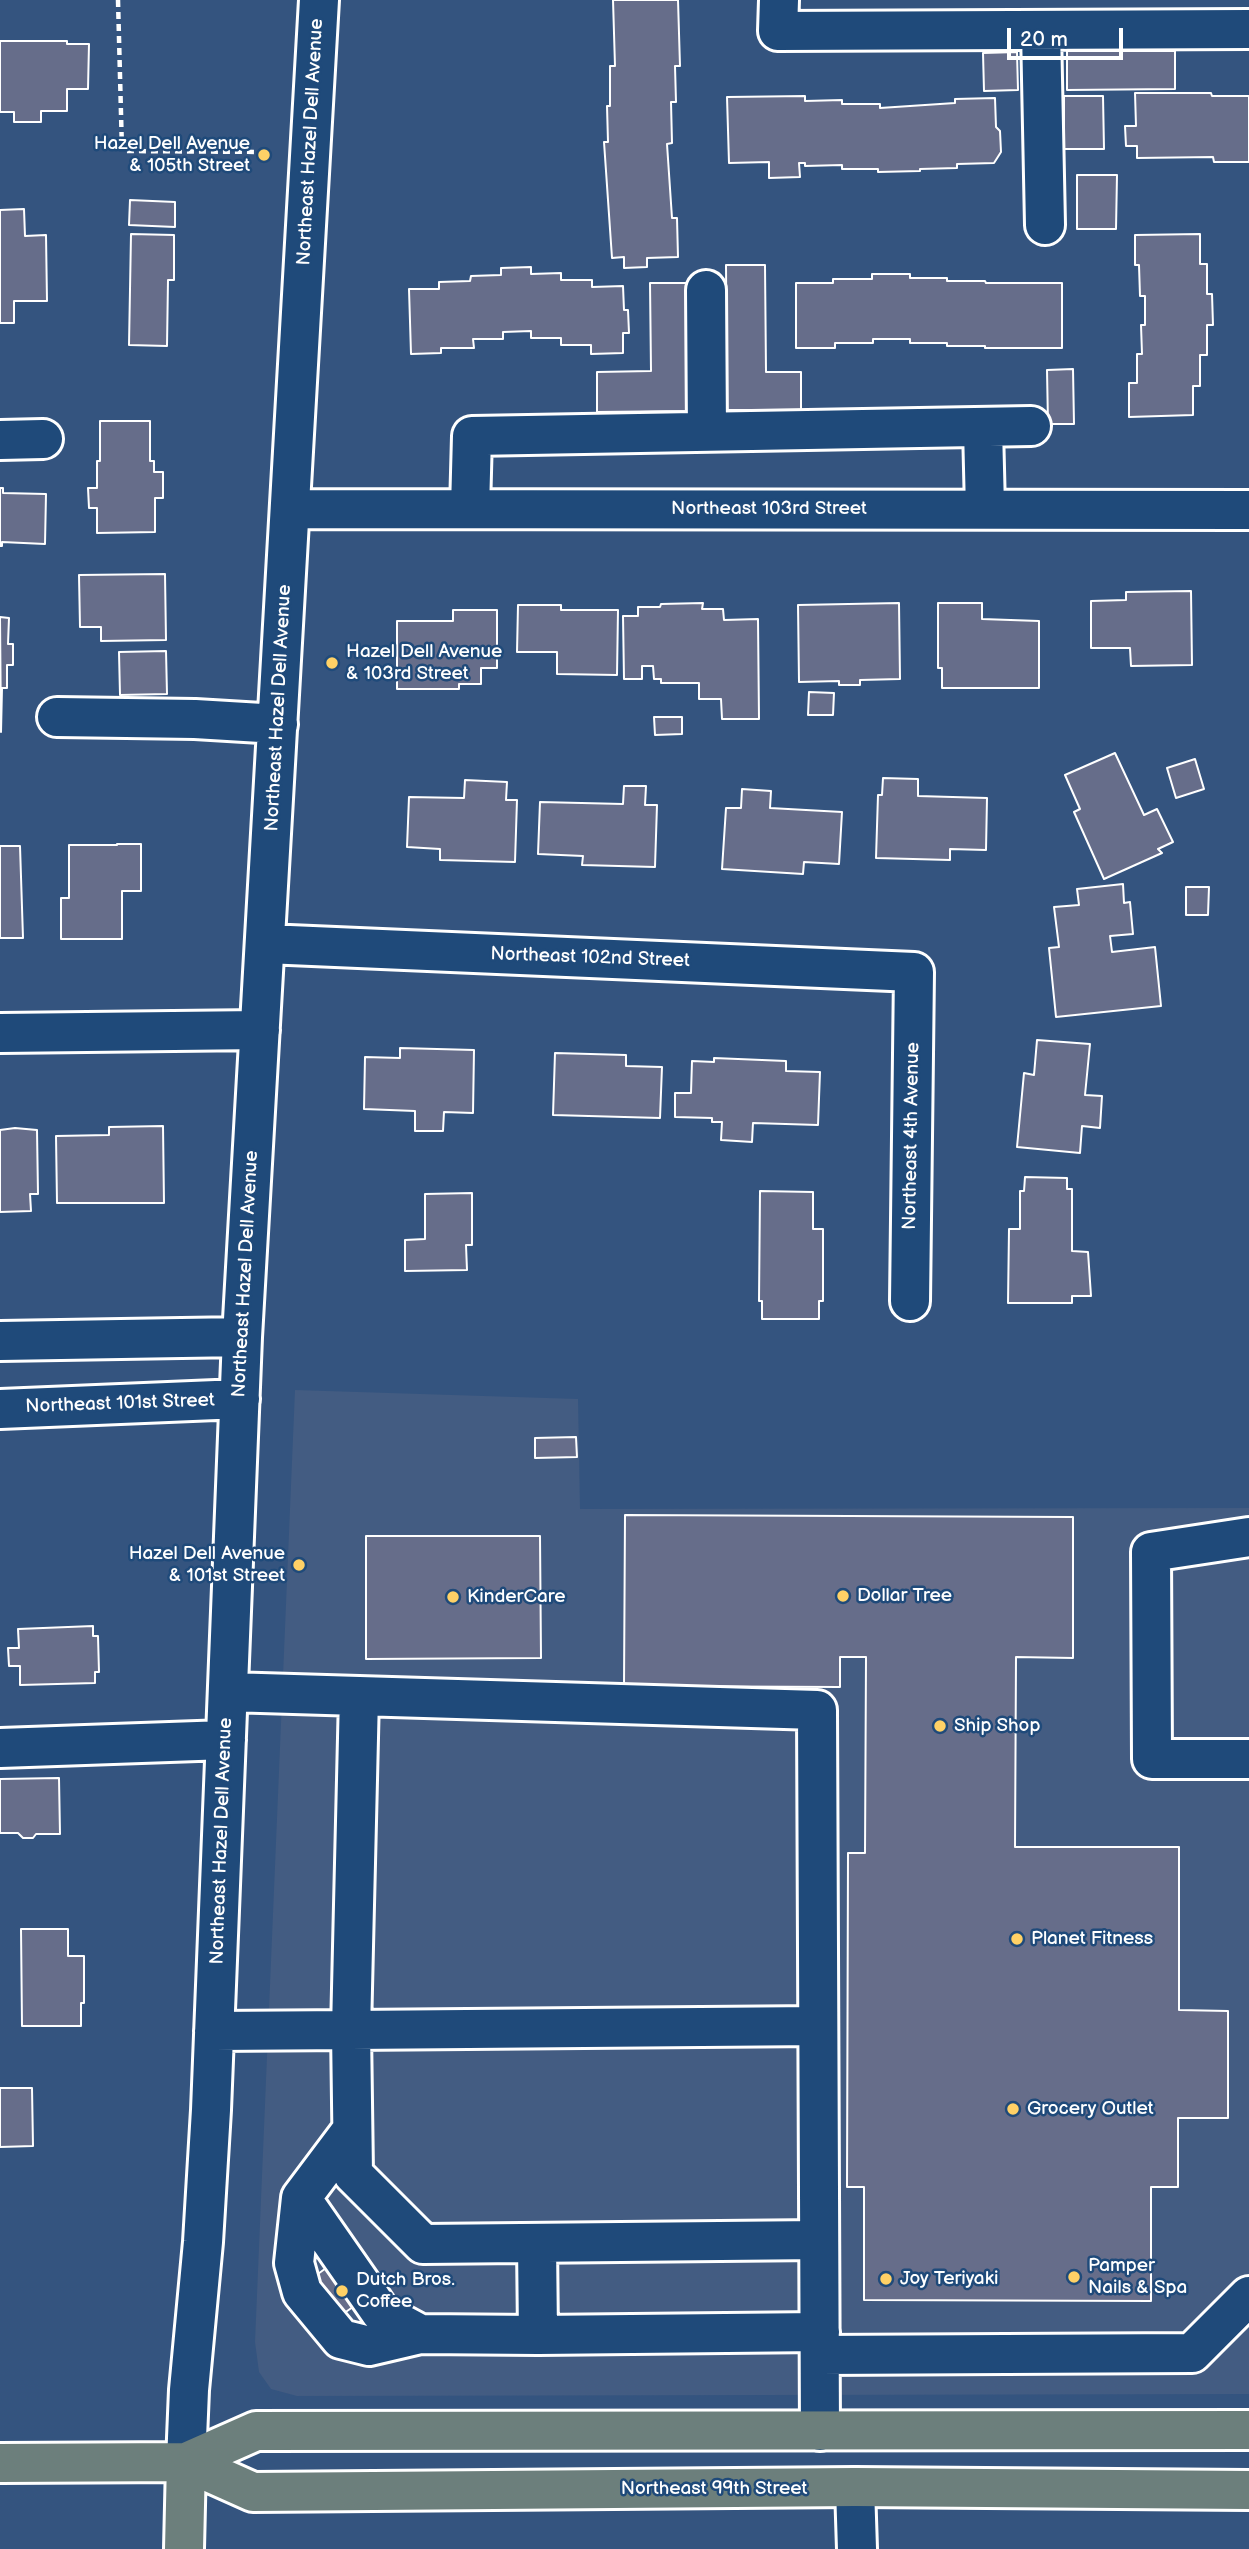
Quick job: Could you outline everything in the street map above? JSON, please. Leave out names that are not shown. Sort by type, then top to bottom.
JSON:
[{"type":"main road","name":"Northeast 99th Street","points":[[0,2463],[186,2462],[256,2431],[1249,2430]]},
{"type":"main road","name":"Northeast 99th Street","points":[[186,2462],[253,2493],[855,2487],[1249,2490]]},
{"type":"main road","name":"Northeast Hazel Dell Avenue","points":[[184,2549],[186,2462]]},
{"type":"street","name":"Northeast Hazel Dell Avenue","points":[[186,2462],[189,2390],[204,2242],[242,1337],[319,0]]},
{"type":"street","points":[[779,0],[778,31],[1249,29]]},
{"type":"street","points":[[1041,30],[1045,225]]},
{"type":"street","points":[[706,290],[707,432]]},
{"type":"street","points":[[470,509],[472,436],[1031,426]]},
{"type":"street","points":[[983,428],[985,509]]},
{"type":"street","points":[[0,440],[43,439]]},
{"type":"street","name":"Northeast 103rd Street","points":[[290,509],[1249,510]]},
{"type":"street","points":[[57,717],[195,719],[278,724]]},
{"type":"street","name":"Northeast 102nd Street","points":[[266,944],[914,972]]},
{"type":"street","name":"Northeast 4th Avenue","points":[[911,1301],[914,972]]},
{"type":"street","points":[[0,1033],[260,1030]]},
{"type":"street","points":[[0,1341],[242,1337]]},
{"type":"street","name":"Northeast 101st Street","points":[[0,1409],[240,1399]]},
{"type":"street","points":[[1249,1537],[1150,1552],[1152,1759],[1249,1759]]},
{"type":"street","points":[[228,1692],[817,1710],[820,2431]]},
{"type":"street","points":[[359,1696],[351,2030],[353,2174],[423,2244],[819,2240]]},
{"type":"street","points":[[0,1748],[226,1740]]},
{"type":"street","points":[[214,2031],[818,2026]]},
{"type":"street","points":[[352,2130],[301,2198],[294,2263],[302,2292],[341,2339],[369,2346],[420,2334],[538,2335],[1192,2353],[1249,2296]]},
{"type":"street","points":[[301,2198],[381,2313],[420,2334]]},
{"type":"street","points":[[537,2243],[538,2335]]},
{"type":"street","points":[[855,2487],[857,2549]]},
{"type":"path","points":[[118,0],[122,151],[310,152]]},
{"type":"shaded area","points":[[295,1390],[578,1399],[580,1509],[1249,1508],[1249,2394],[297,2396],[271,2389],[259,2372],[255,2342]]},
{"type":"building","points":[[613,0],[678,0],[680,66],[675,66],[676,102],[671,102],[672,143],[667,144],[672,218],[677,218],[678,257],[647,258],[647,267],[624,268],[624,257],[612,258],[604,142],[608,142],[610,66],[615,66]]},
{"type":"building","points":[[0,41],[67,41],[67,44],[89,44],[88,89],[67,89],[67,111],[41,111],[41,122],[14,122],[14,112],[0,112]]},
{"type":"building","points":[[1067,51],[1175,51],[1175,89],[1067,90]]},
{"type":"building","points":[[1017,52],[1018,90],[984,91],[983,53]]},
{"type":"building","points":[[1135,93],[1249,96],[1249,162],[1214,162],[1213,157],[1137,158],[1137,146],[1126,146],[1125,126],[1136,126]]},
{"type":"building","points":[[805,96],[805,101],[842,100],[842,104],[880,104],[880,108],[955,103],[955,99],[995,98],[996,127],[1000,131],[1001,152],[994,163],[957,164],[957,168],[920,171],[878,172],[878,169],[842,169],[842,165],[805,166],[805,163],[799,163],[800,177],[769,178],[769,162],[729,163],[727,97]]},
{"type":"building","points":[[1064,96],[1103,96],[1104,149],[1064,149]]},
{"type":"building","points":[[1077,175],[1117,175],[1116,229],[1077,229]]},
{"type":"building","points":[[130,200],[175,202],[175,227],[129,225]]},
{"type":"building","points":[[24,209],[25,236],[46,235],[47,301],[14,301],[14,323],[0,323],[0,210]]},
{"type":"building","points":[[131,234],[174,235],[174,280],[168,280],[167,346],[129,345]]},
{"type":"building","points":[[1200,234],[1200,264],[1207,264],[1207,294],[1212,294],[1213,325],[1207,325],[1207,355],[1200,355],[1200,386],[1193,386],[1193,415],[1129,417],[1129,383],[1137,383],[1137,354],[1142,354],[1141,325],[1145,325],[1145,296],[1140,296],[1139,265],[1135,265],[1135,235]]},
{"type":"building","points":[[726,265],[765,265],[766,372],[801,372],[801,410],[727,410]]},
{"type":"building","points":[[531,267],[531,274],[561,273],[561,280],[592,280],[592,287],[623,286],[629,333],[623,333],[623,353],[591,354],[591,345],[561,345],[561,338],[531,338],[531,331],[503,332],[503,339],[473,339],[474,348],[441,348],[441,353],[411,354],[409,289],[439,289],[439,282],[470,281],[471,276],[501,275],[501,268]]},
{"type":"building","points":[[872,274],[910,274],[910,278],[947,278],[947,281],[986,283],[1062,283],[1062,348],[985,348],[947,346],[947,343],[910,343],[910,339],[873,339],[873,343],[835,343],[835,348],[796,348],[796,283],[872,279]]},
{"type":"building","points":[[650,283],[688,283],[689,411],[597,412],[597,372],[651,371]]},
{"type":"building","points":[[1073,369],[1074,424],[1048,424],[1047,370]]},
{"type":"building","points":[[100,421],[150,421],[150,461],[154,461],[154,472],[163,472],[163,498],[155,498],[155,532],[97,533],[97,508],[89,508],[88,488],[97,488]]},
{"type":"building","points":[[0,488],[3,488],[3,493],[46,494],[45,544],[2,542],[0,546]]},
{"type":"building","points":[[165,574],[166,640],[101,641],[101,627],[80,627],[79,575]]},
{"type":"building","points":[[1191,591],[1192,665],[1131,666],[1130,648],[1091,648],[1091,601],[1126,600],[1126,592]]},
{"type":"building","points":[[703,603],[702,609],[723,609],[724,620],[758,619],[759,719],[722,719],[721,699],[699,699],[699,683],[661,683],[661,679],[654,679],[653,666],[642,666],[642,679],[624,679],[623,616],[638,616],[638,607]]},
{"type":"building","points":[[899,603],[900,679],[860,680],[860,685],[839,685],[839,681],[799,682],[798,605]]},
{"type":"building","points":[[938,603],[982,603],[982,619],[1039,621],[1039,688],[942,688],[942,668],[938,668]]},
{"type":"building","points":[[518,605],[561,605],[561,610],[618,610],[617,675],[557,674],[557,652],[517,652]]},
{"type":"building","points":[[453,610],[497,610],[497,668],[481,668],[481,684],[459,684],[459,689],[397,689],[397,621],[453,621]]},
{"type":"building","points":[[0,617],[9,618],[8,644],[13,644],[13,665],[7,665],[7,688],[2,688],[1,732]]},
{"type":"building","points":[[166,651],[167,694],[120,695],[119,652]]},
{"type":"building","points":[[809,692],[834,693],[833,715],[808,715]]},
{"type":"building","points":[[654,717],[682,717],[682,734],[655,735]]},
{"type":"building","points":[[1115,753],[1144,815],[1157,809],[1173,842],[1158,849],[1162,853],[1104,879],[1074,812],[1080,809],[1065,775]]},
{"type":"building","points":[[1195,759],[1204,789],[1176,798],[1167,768]]},
{"type":"building","points":[[883,778],[918,779],[918,796],[987,798],[986,850],[950,849],[950,860],[876,858],[878,795],[882,795]]},
{"type":"building","points":[[465,780],[507,782],[506,800],[517,800],[515,862],[440,860],[440,849],[407,847],[409,797],[464,798]]},
{"type":"building","points":[[624,786],[646,786],[645,805],[657,805],[655,867],[582,865],[583,856],[538,854],[540,802],[623,804]]},
{"type":"building","points":[[742,789],[771,791],[770,808],[842,812],[839,864],[804,862],[803,874],[722,869],[726,808],[741,808]]},
{"type":"building","points":[[141,844],[141,891],[122,891],[122,939],[61,939],[61,898],[69,898],[69,845]]},
{"type":"building","points":[[0,846],[20,846],[23,938],[0,938]]},
{"type":"building","points":[[1123,884],[1124,903],[1130,902],[1133,934],[1110,936],[1112,952],[1155,947],[1161,1006],[1056,1017],[1049,948],[1059,947],[1054,907],[1079,905],[1077,889]]},
{"type":"building","points":[[1186,887],[1209,887],[1208,915],[1186,915]]},
{"type":"building","points":[[1037,1040],[1090,1044],[1085,1095],[1102,1096],[1100,1128],[1082,1126],[1080,1153],[1017,1147],[1024,1073],[1034,1075]]},
{"type":"building","points":[[400,1048],[474,1050],[473,1113],[444,1112],[443,1131],[415,1131],[415,1111],[364,1109],[365,1057],[400,1058]]},
{"type":"building","points":[[555,1053],[626,1055],[626,1066],[662,1067],[660,1118],[553,1115]]},
{"type":"building","points":[[714,1058],[786,1061],[786,1071],[820,1072],[818,1125],[753,1123],[752,1142],[721,1140],[722,1122],[712,1122],[712,1118],[675,1117],[675,1093],[691,1093],[692,1061],[714,1062]]},
{"type":"building","points":[[163,1126],[164,1203],[57,1203],[56,1136],[109,1135],[109,1127]]},
{"type":"building","points":[[0,1130],[37,1130],[38,1194],[30,1194],[31,1211],[0,1212]]},
{"type":"building","points":[[1025,1177],[1067,1178],[1067,1189],[1072,1189],[1072,1251],[1088,1252],[1091,1296],[1072,1296],[1072,1303],[1008,1303],[1009,1229],[1020,1229],[1020,1191],[1024,1191]]},
{"type":"building","points":[[760,1191],[813,1192],[813,1229],[823,1229],[823,1301],[819,1301],[819,1319],[762,1319],[762,1301],[759,1301]]},
{"type":"building","points":[[472,1193],[472,1245],[466,1245],[467,1270],[405,1271],[405,1240],[425,1239],[425,1194]]},
{"type":"building","points":[[576,1437],[577,1457],[535,1458],[535,1438]]},
{"type":"building","points":[[625,1515],[1073,1517],[1073,1658],[1016,1657],[1015,1847],[1179,1847],[1179,2010],[1228,2011],[1228,2118],[1178,2118],[1178,2187],[1151,2187],[1151,2301],[864,2300],[864,2187],[847,2187],[848,1853],[865,1853],[866,1657],[840,1657],[840,1687],[624,1686]]},
{"type":"building","name":"KinderCare","points":[[366,1536],[540,1536],[541,1658],[366,1659]]},
{"type":"building","points":[[93,1626],[93,1636],[98,1636],[99,1672],[95,1672],[95,1683],[20,1685],[20,1666],[9,1666],[8,1648],[19,1648],[18,1629]]},
{"type":"building","points":[[59,1778],[60,1834],[36,1834],[33,1838],[23,1838],[18,1833],[0,1833],[0,1779]]},
{"type":"building","points":[[21,1929],[68,1929],[68,1956],[84,1956],[81,2026],[22,2026]]},
{"type":"building","points":[[0,2088],[32,2088],[33,2146],[0,2147]]},
{"type":"building","name":"Dutch Bros. Coffee","points":[[333,2263],[367,2297],[333,2321],[311,2279]]},
{"type":"place","name":"Hazel Dell Avenue & 105th Street","points":[[264,155]]},
{"type":"place","name":"Hazel Dell Avenue & 103rd Street","points":[[332,663]]},
{"type":"place","name":"Hazel Dell Avenue & 101st Street","points":[[299,1565]]},
{"type":"place","name":"Dollar Tree","points":[[843,1596]]},
{"type":"place","name":"KinderCare","points":[[453,1597]]},
{"type":"place","name":"Ship Shop","points":[[940,1726]]},
{"type":"place","name":"Planet Fitness","points":[[1017,1939]]},
{"type":"place","name":"Grocery Outlet","points":[[1013,2109]]},
{"type":"place","name":"Pamper Nails & Spa","points":[[1074,2277]]},
{"type":"place","name":"Joy Teriyaki","points":[[886,2279]]},
{"type":"place","name":"Dutch Bros. Coffee","points":[[342,2291]]}]
